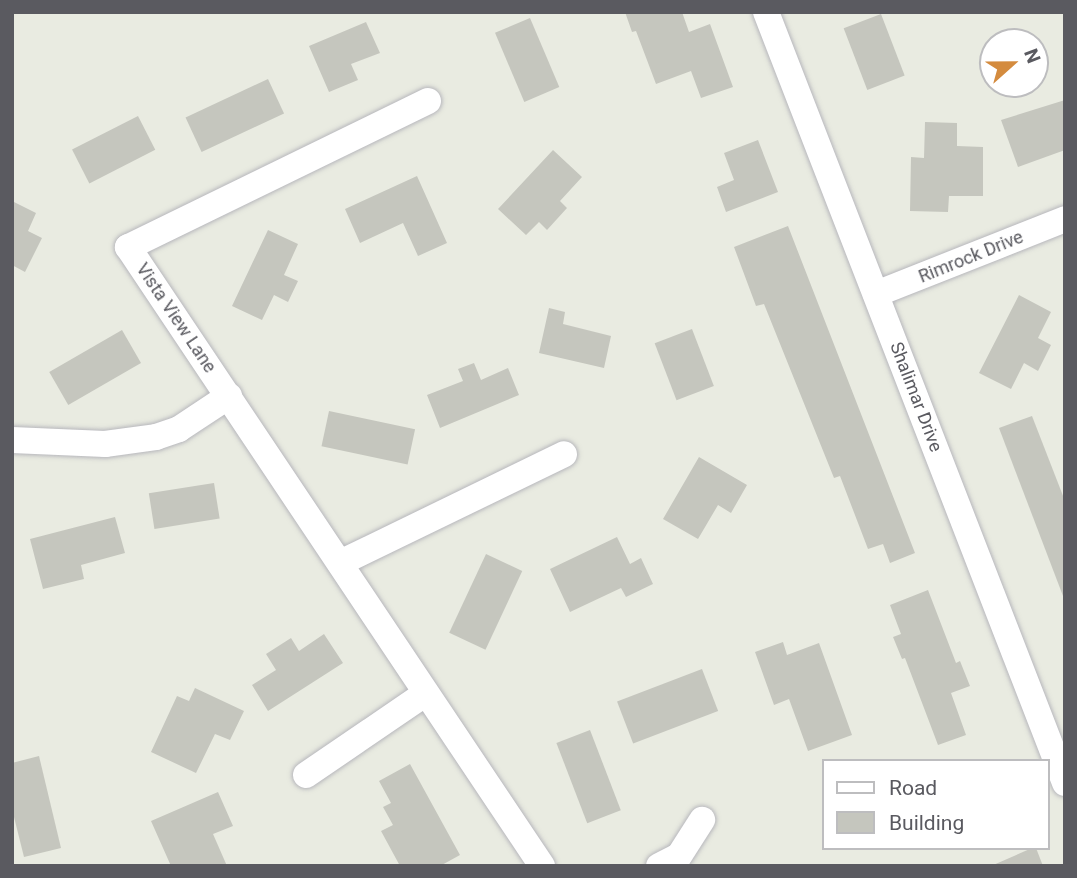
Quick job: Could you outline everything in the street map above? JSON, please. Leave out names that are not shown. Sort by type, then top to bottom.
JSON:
[{"type":"street","name":"Shalimar Drive","points":[[766,12],[1065,783]]},
{"type":"street","name":"Vista View Lane","points":[[428,101],[128,247],[542,866]]},
{"type":"street","name":"Rimrock Drive","points":[[876,294],[1065,219]]},
{"type":"street","points":[[12,440],[105,444],[156,437],[179,429],[229,396]]},
{"type":"street","points":[[340,563],[564,454]]},
{"type":"street","points":[[306,775],[426,693]]},
{"type":"street","points":[[659,866],[679,856],[702,820]]},
{"type":"building","points":[[625,12],[682,12],[689,32],[710,24],[733,87],[701,98],[691,71],[656,84],[636,31],[632,32]]},
{"type":"building","points":[[881,14],[905,76],[867,90],[844,28]]},
{"type":"building","points":[[530,18],[559,87],[524,102],[495,33]]},
{"type":"building","points":[[366,22],[380,53],[351,64],[358,80],[329,92],[309,46]]},
{"type":"building","points":[[268,79],[284,113],[202,152],[186,117]]},
{"type":"building","points":[[1065,100],[1065,150],[1018,167],[1001,120]]},
{"type":"building","points":[[138,116],[155,150],[89,183],[72,150]]},
{"type":"building","points":[[925,122],[957,123],[957,146],[983,147],[983,196],[949,196],[948,212],[910,211],[911,157],[924,158]]},
{"type":"building","points":[[758,140],[778,192],[726,212],[717,187],[734,180],[724,153]]},
{"type":"building","points":[[553,150],[582,177],[560,201],[567,208],[547,230],[539,222],[526,235],[498,209]]},
{"type":"building","points":[[417,176],[447,243],[418,256],[403,223],[360,243],[345,209]]},
{"type":"building","points":[[12,201],[36,213],[28,231],[42,238],[25,272],[12,265]]},
{"type":"building","points":[[788,226],[915,553],[890,563],[883,544],[868,549],[840,476],[834,478],[764,304],[756,306],[734,247]]},
{"type":"building","points":[[268,230],[298,244],[284,275],[298,281],[288,302],[274,295],[262,320],[232,306]]},
{"type":"building","points":[[1019,295],[1051,312],[1038,338],[1051,345],[1038,371],[1024,363],[1011,389],[979,373]]},
{"type":"building","points":[[549,308],[565,312],[563,324],[611,336],[604,368],[539,353]]},
{"type":"building","points":[[692,329],[714,386],[677,400],[655,343]]},
{"type":"building","points":[[122,330],[141,363],[68,405],[49,372]]},
{"type":"building","points":[[474,363],[481,380],[508,368],[519,395],[440,428],[427,395],[463,381],[458,369]]},
{"type":"building","points":[[329,411],[415,429],[408,465],[322,446]]},
{"type":"building","points":[[1032,416],[1065,501],[1063,596],[999,428]]},
{"type":"building","points":[[699,457],[747,485],[731,513],[718,505],[698,539],[663,519]]},
{"type":"building","points":[[214,483],[220,519],[154,529],[149,493]]},
{"type":"building","points":[[115,517],[125,553],[81,565],[84,579],[43,589],[30,539]]},
{"type":"building","points":[[617,537],[630,564],[641,558],[653,584],[626,597],[621,588],[570,612],[550,569]]},
{"type":"building","points":[[486,554],[522,571],[485,650],[449,633]]},
{"type":"building","points":[[928,590],[956,663],[960,661],[970,686],[951,693],[966,735],[938,745],[905,658],[902,659],[893,637],[901,634],[890,605]]},
{"type":"building","points":[[324,634],[343,663],[268,711],[252,685],[276,670],[266,654],[291,638],[299,651]]},
{"type":"building","points":[[783,642],[787,655],[819,643],[852,735],[808,751],[789,699],[774,705],[755,652]]},
{"type":"building","points":[[702,669],[718,711],[633,744],[617,702]]},
{"type":"building","points":[[195,688],[244,711],[230,740],[215,734],[196,773],[151,752],[177,696],[189,701]]},
{"type":"building","points":[[590,730],[621,810],[587,823],[556,743]]},
{"type":"building","points":[[39,756],[61,848],[24,857],[12,809],[12,763]]},
{"type":"building","points":[[410,764],[460,855],[440,866],[400,866],[381,831],[393,825],[383,807],[391,803],[379,781]]},
{"type":"building","points":[[218,792],[233,826],[213,834],[227,866],[171,866],[151,821]]},
{"type":"building","points":[[1027,850],[1037,850],[1043,866],[991,866]]}]
